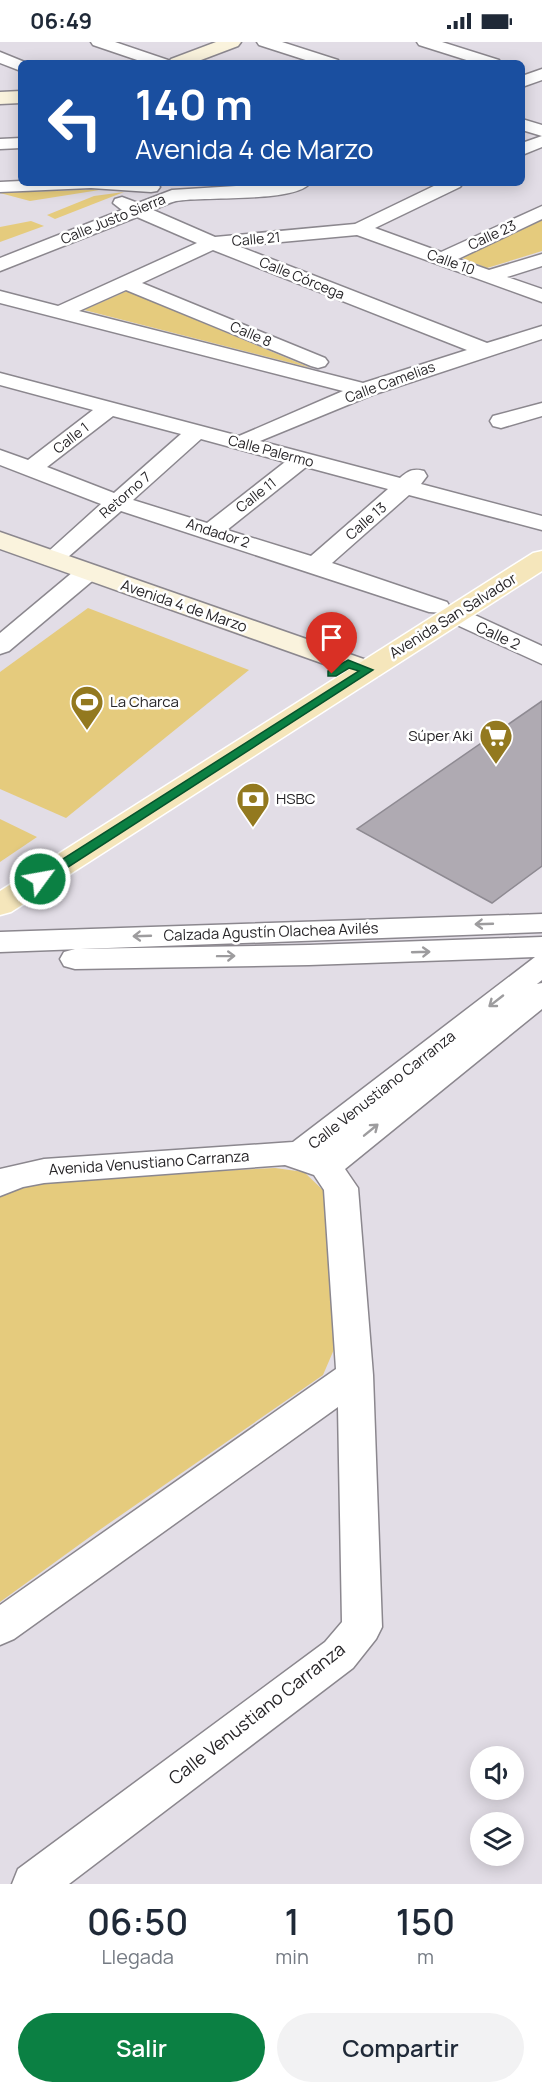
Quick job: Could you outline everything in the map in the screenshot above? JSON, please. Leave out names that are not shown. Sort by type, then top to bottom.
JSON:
[{"type":"main road","points":[[187,60],[248,42]]},
{"type":"main road","points":[[206,60],[248,42]]},
{"type":"main road","points":[[0,98],[18,97]]},
{"type":"main road","points":[[0,104],[18,103]]},
{"type":"main road","name":"Avenida 4 de Marzo","points":[[0,540],[52,559],[81,577]]},
{"type":"main road","name":"Avenida San Salvador","points":[[0,905],[350,672],[446,611],[542,541]]},
{"type":"main road","name":"Avenida 4 de Marzo","points":[[0,556],[81,577],[350,672]]},
{"type":"main road","name":"Avenida San Salvador","points":[[446,611],[542,559]]},
{"type":"main road","name":"Avenida San Salvador","points":[[0,884],[350,672]]},
{"type":"street","points":[[99,42],[153,60]]},
{"type":"street","points":[[248,42],[295,60]]},
{"type":"street","points":[[248,42],[320,60]]},
{"type":"street","points":[[425,42],[483,60]]},
{"type":"street","points":[[0,57],[18,65]]},
{"type":"street","points":[[525,126],[541,138]]},
{"type":"street","points":[[525,135],[541,138]]},
{"type":"street","points":[[525,148],[541,138]]},
{"type":"street","points":[[0,144],[18,143]]},
{"type":"street","points":[[0,187],[23,186]]},
{"type":"street","points":[[143,186],[160,187]]},
{"type":"street","name":"Calle Justo Sierra","points":[[0,265],[130,206],[160,187],[184,186]]},
{"type":"street","name":"Calle Justo Sierra","points":[[0,253],[130,206],[172,195],[286,189],[294,186]]},
{"type":"street","name":"Calle 21","points":[[61,312],[213,243],[360,229],[448,186]]},
{"type":"street","name":"Calle Córcega","points":[[130,206],[213,243],[483,349]]},
{"type":"street","name":"Calle 23","points":[[442,259],[542,212]]},
{"type":"street","name":"Calle 10","points":[[360,229],[542,296]]},
{"type":"street","points":[[489,276],[542,260]]},
{"type":"street","name":"Calle 8","points":[[126,283],[370,388]]},
{"type":"street","points":[[0,297],[370,388]]},
{"type":"street","name":"Calle Camelias","points":[[249,439],[370,388],[483,349],[542,332]]},
{"type":"street","name":"Calle Palermo","points":[[0,366],[249,439],[410,482],[542,523]]},
{"type":"street","name":"Calle Palermo","points":[[5,385],[109,408],[197,431],[249,439],[302,459],[542,510]]},
{"type":"street","name":"Calle 1","points":[[32,468],[109,408]]},
{"type":"street","points":[[542,410],[501,422],[542,431]]},
{"type":"street","name":"Retorno 7","points":[[52,559],[197,431]]},
{"type":"street","name":"Andador 2","points":[[0,458],[32,468],[117,502],[315,565],[446,611]]},
{"type":"street","name":"Calle 11","points":[[211,531],[302,459]]},
{"type":"street","name":"Calle 13","points":[[315,565],[410,482]]},
{"type":"street","points":[[0,646],[81,577]]},
{"type":"street","name":"Calle 2","points":[[446,611],[542,656]]},
{"type":"street","name":"Calzada Agustín Olachea Avilés","points":[[0,942],[542,922]]},
{"type":"street","name":"Calzada Agustín Olachea Avilés","points":[[0,960],[309,955],[542,947]]},
{"type":"street","name":"Calle Venustiano Carranza","points":[[34,1884],[339,1655],[363,1627],[355,1375],[340,1188],[313,1161],[542,965]]},
{"type":"street","points":[[313,1161],[542,993]]},
{"type":"street","name":"Avenida Venustiano Carranza","points":[[0,1184],[15,1176],[44,1171],[285,1153],[313,1161]]},
{"type":"street","points":[[0,1627],[355,1375]]},
{"type":"shaded area","points":[[106,189],[30,201],[0,193]]},
{"type":"shaded area","points":[[124,192],[55,219],[47,215],[94,196]]},
{"type":"shaded area","points":[[542,220],[542,251],[487,268],[462,258]]},
{"type":"shaded area","points":[[31,221],[44,226],[0,242],[0,227]]},
{"type":"shaded area","points":[[127,291],[311,368],[84,310]]},
{"type":"shaded area","name":"La Charca","points":[[88,608],[249,670],[66,818],[0,789],[0,672]]},
{"type":"shaded area","points":[[0,819],[37,837],[0,862]]},
{"type":"shaded area","points":[[275,1168],[304,1172],[326,1193],[335,1347],[323,1375],[0,1602],[0,1196],[28,1181]]},
{"type":"building","name":"Súper Aki","points":[[542,701],[542,866],[492,903],[357,829]]},
{"type":"place","name":"La Charca","points":[[87,731]]},
{"type":"place","name":"Súper Aki","points":[[496,765]]},
{"type":"place","name":"HSBC","points":[[253,828]]},
{"type":"route","points":[[40,879],[368,670],[348,664],[332,674]]}]
